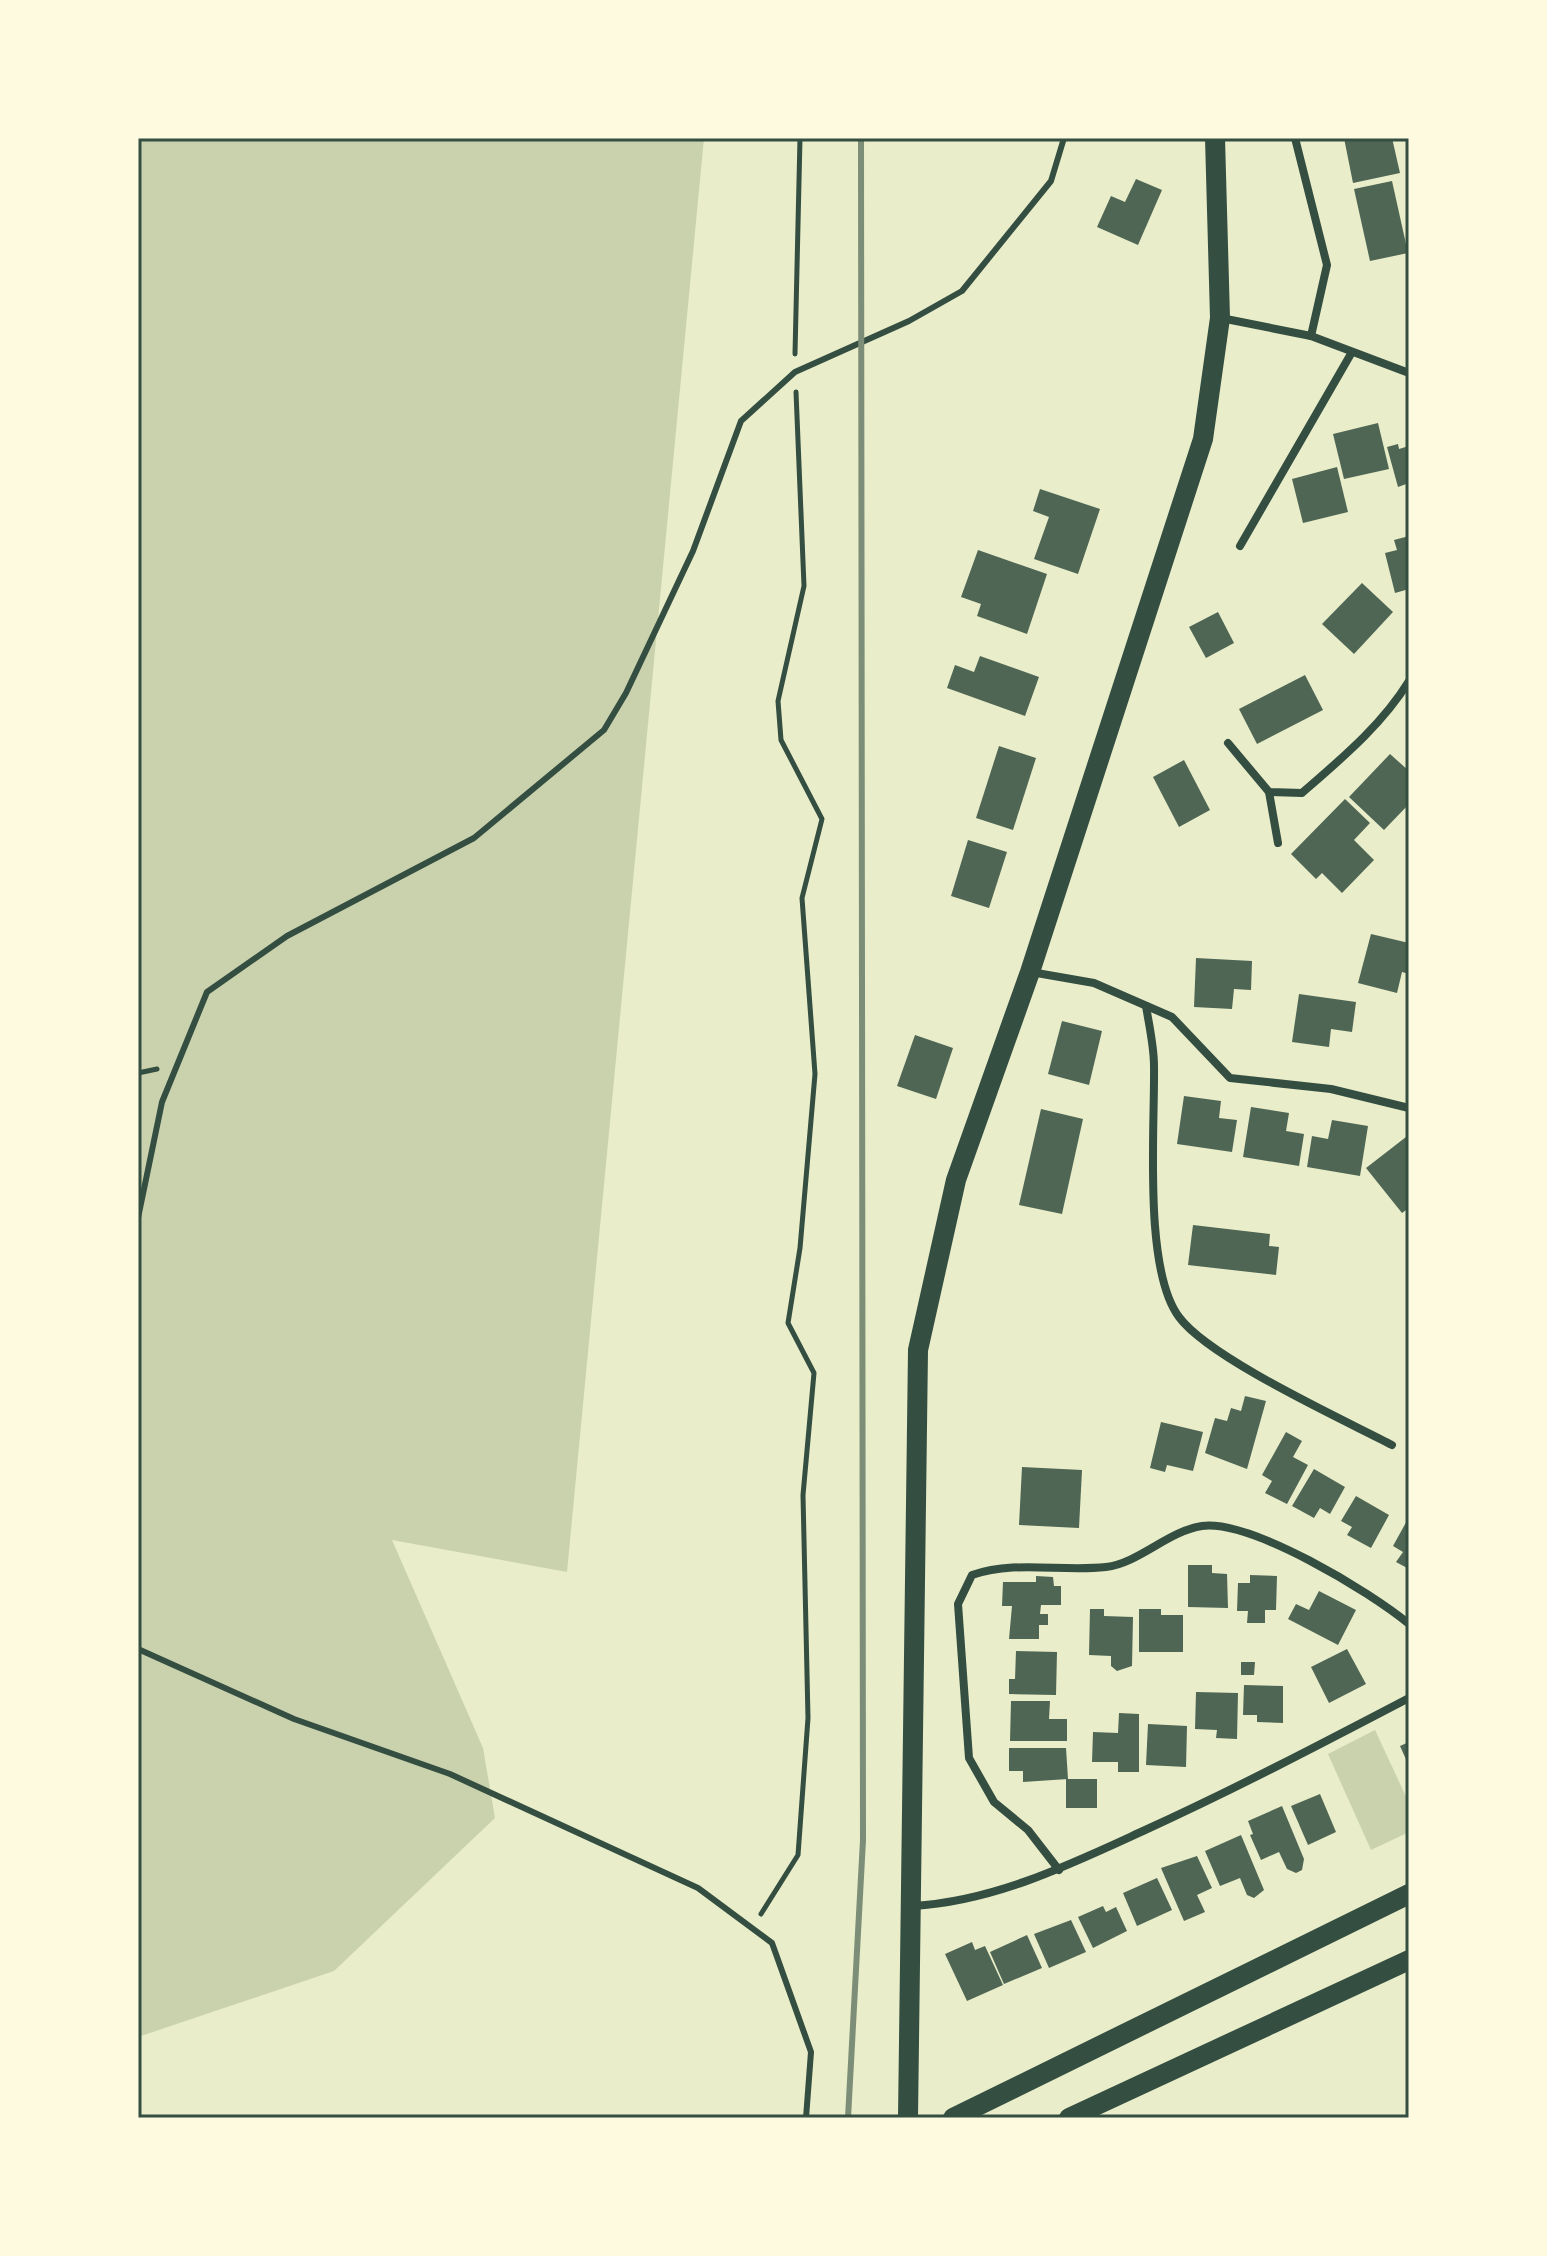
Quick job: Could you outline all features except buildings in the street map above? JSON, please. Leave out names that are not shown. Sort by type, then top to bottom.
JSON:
[{"type":"main road","points":[[908,2118],[918,1350],[956,1180],[1030,972],[1203,439],[1220,318],[1215,138]]},
{"type":"main road","points":[[953,2118],[1409,1894]]},
{"type":"main road","points":[[1069,2118],[1409,1960]]},
{"type":"street","points":[[1295,138],[1327,265],[1311,336]]},
{"type":"street","points":[[1220,318],[1311,336],[1409,373]]},
{"type":"street","points":[[1240,546],[1352,352]]},
{"type":"street","points":[[1269,792],[1302,793],[1350,751],[1398,700],[1409,681]]},
{"type":"street","points":[[1228,743],[1269,792],[1278,843]]},
{"type":"street","points":[[1030,972],[1094,983],[1172,1017],[1230,1078],[1331,1089],[1409,1108]]},
{"type":"street","points":[[1146,1006],[1154,1062],[1153,1160],[1158,1262],[1178,1316],[1206,1344],[1392,1445]]},
{"type":"street","points":[[1059,1870],[1028,1830],[994,1802],[969,1758],[958,1604],[972,1575],[996,1567],[1108,1567],[1200,1526],[1239,1528],[1340,1577],[1409,1624]]},
{"type":"street","points":[[913,1906],[958,1903],[1059,1870],[1231,1791],[1409,1698]]},
{"type":"lane","points":[[138,1218],[162,1102],[207,992],[287,936],[474,838],[604,730],[626,693],[693,551],[741,421],[795,372],[909,321],[962,291],[1051,181],[1064,138]]},
{"type":"lane","points":[[138,1649],[294,1719],[450,1774],[698,1888],[772,1943],[811,2052],[806,2118]]},
{"type":"path","points":[[752,1929],[798,1855],[808,1718],[803,1495],[814,1373],[788,1323],[800,1248],[815,1074],[802,898],[822,819],[781,740],[778,701],[804,586],[795,372],[800,138]]},
{"type":"green space","points":[[138,138],[704,138],[567,1572],[392,1540],[483,1748],[495,1818],[334,1971],[138,2037]]},
{"type":"green space","points":[[1375,1730],[1409,1803],[1409,1832],[1371,1850],[1328,1754]]},
{"type":"railway","points":[[848,2118],[863,1840],[861,138]]}]
